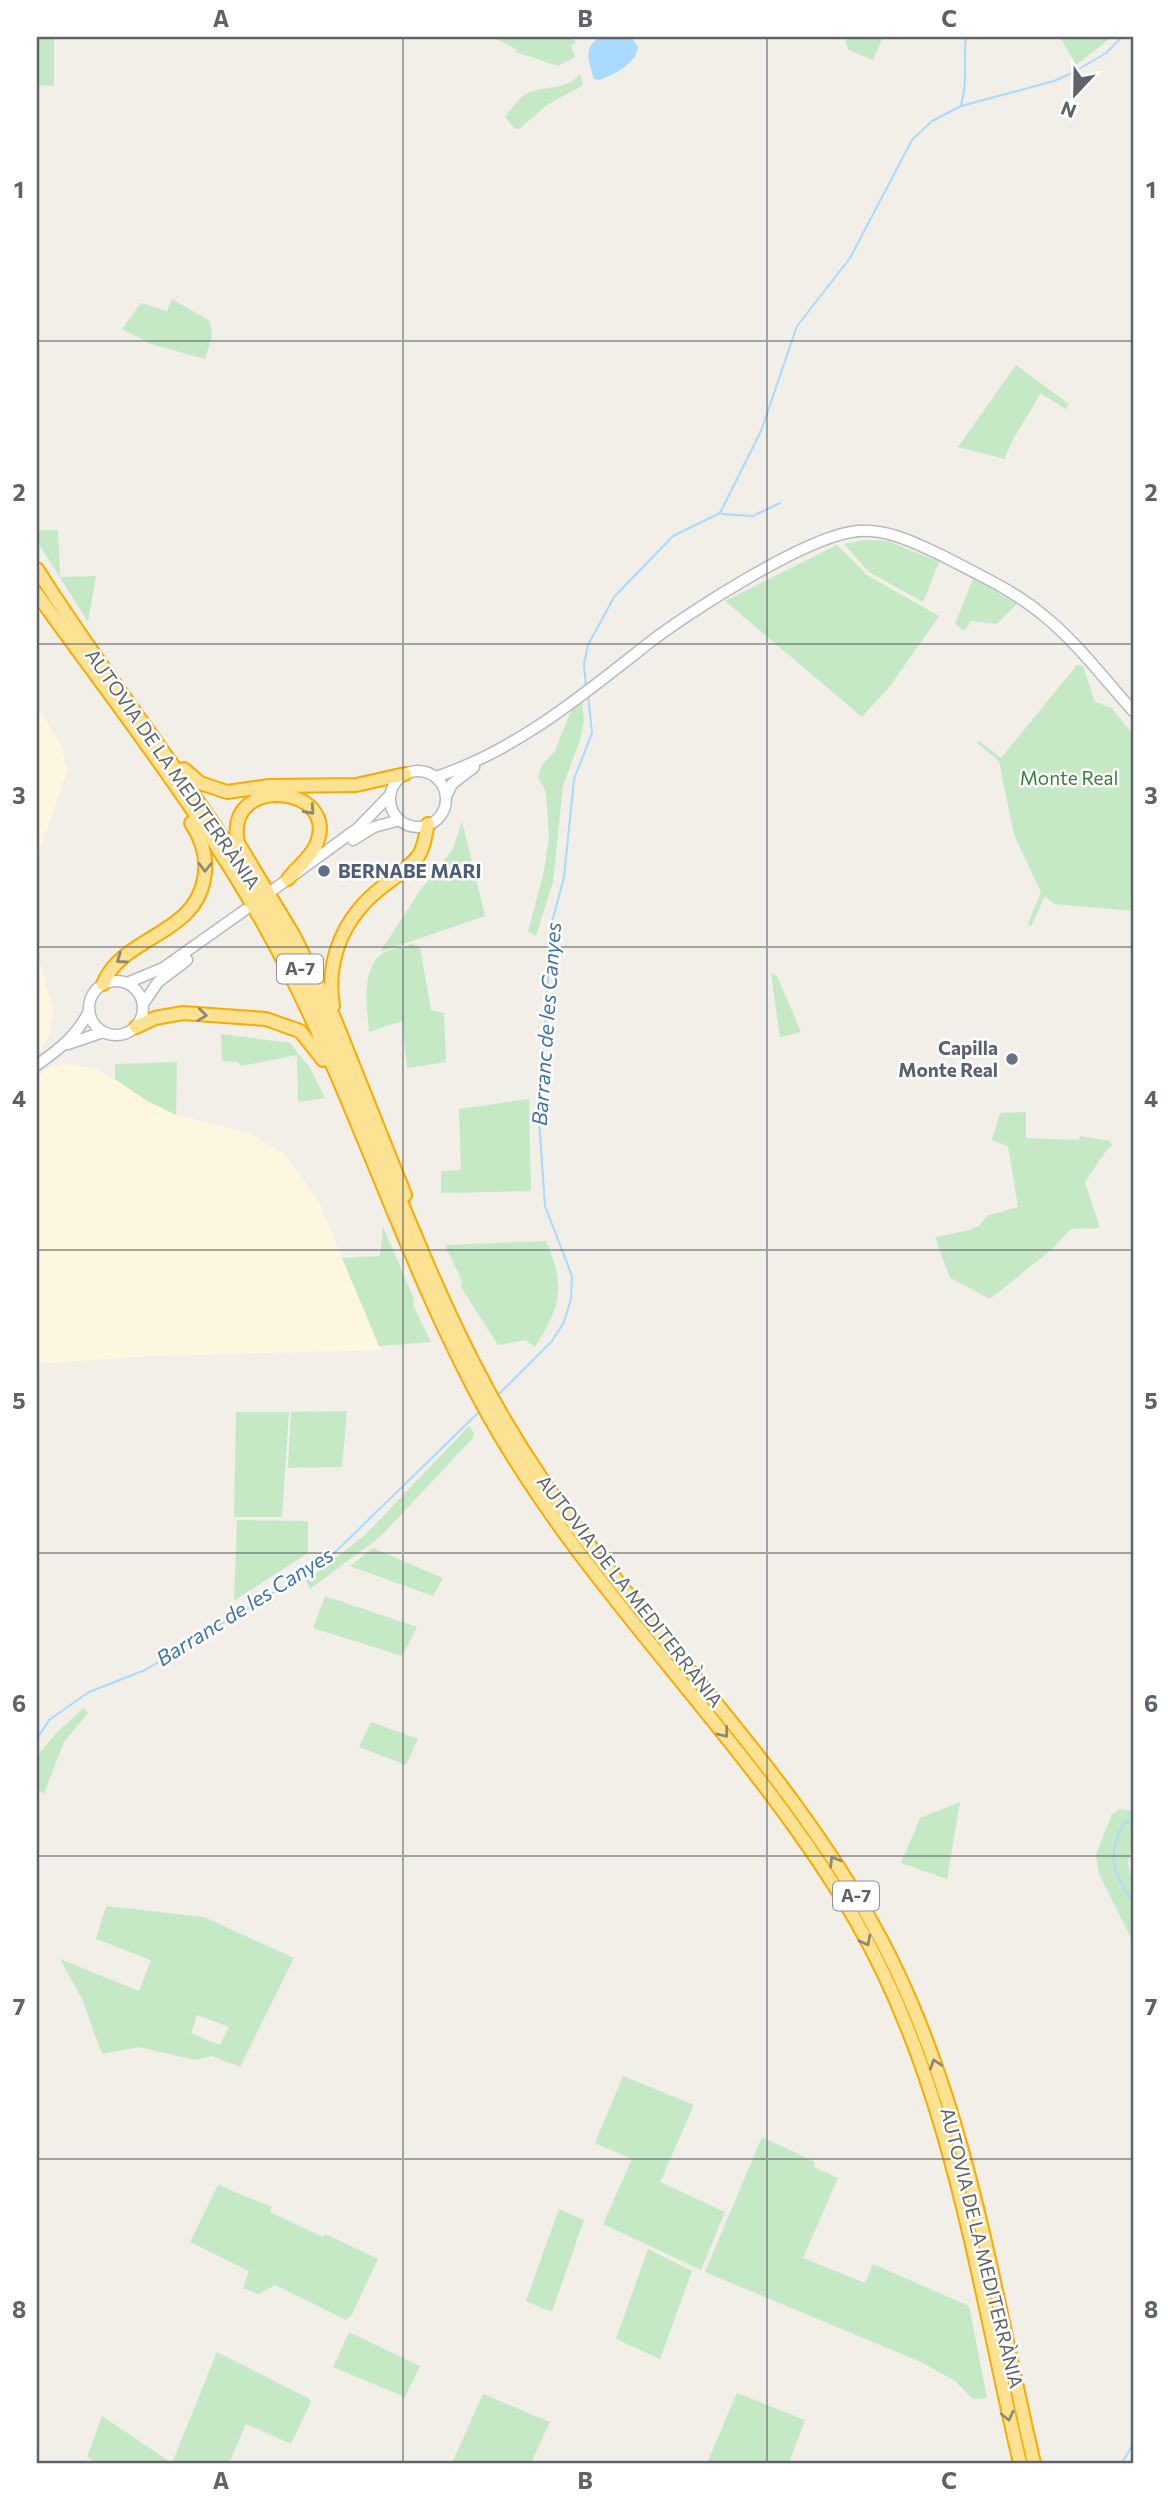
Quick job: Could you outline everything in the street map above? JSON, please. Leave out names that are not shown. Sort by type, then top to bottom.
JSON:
[{"type":"highway","name":"AUTOVIA DE LA MEDITERRÀNIA","points":[[37,569],[258,915],[314,1023],[432,1302],[563,1528],[747,1762],[809,1847],[857,1923],[891,1990],[943,2137],[1020,2463]]},
{"type":"highway","name":"AUTOVIA DE LA MEDITERRÀNIA","points":[[37,594],[216,826],[263,901],[300,968],[475,1377]]},
{"type":"highway","points":[[103,984],[108,970],[118,959],[171,927],[188,912],[200,895],[206,866],[197,832],[136,743],[133,719],[150,723],[192,778],[218,791],[239,792],[285,785],[356,785],[405,774]]},
{"type":"highway","points":[[288,879],[317,844],[318,818],[312,809],[296,798],[285,795],[263,796],[254,800],[241,814],[236,834],[238,843],[294,936],[335,1020],[399,1174],[415,1222],[416,1239]]},
{"type":"highway","points":[[335,1020],[331,986],[334,959],[346,926],[365,902],[419,854],[428,824]]},
{"type":"highway","points":[[136,1027],[155,1018],[183,1013],[279,1022],[308,1039],[331,1077],[342,1089]]},
{"type":"highway","name":"AUTOVIA DE LA MEDITERRÀNIA","points":[[498,1420],[574,1524],[756,1751],[820,1838],[868,1916],[902,1981],[931,2052],[958,2140],[1034,2463]]},
{"type":"main road","points":[[390,795],[394,813],[400,820],[414,826],[428,824],[443,812],[452,784],[487,757],[537,728],[582,696],[662,634],[715,598],[822,541],[845,533],[888,533],[917,543],[1026,602],[1056,626],[1133,711]]},
{"type":"main road","points":[[436,777],[487,757]]},
{"type":"main road","points":[[400,820],[362,834],[274,893],[288,879],[358,828],[390,795],[393,787],[405,774],[421,771],[436,777],[446,796]]},
{"type":"main road","points":[[37,1065],[64,1045],[81,1027],[89,1012],[92,993],[103,984],[111,981],[127,983],[163,968],[246,913],[158,982],[143,1004],[136,1027],[117,1035],[103,1032],[96,1027],[89,1012]]},
{"type":"main road","points":[[127,983],[140,995],[143,1004]]},
{"type":"main road","points":[[64,1045],[103,1032]]},
{"type":"shaded area","points":[[37,707],[62,747],[67,771],[37,858]]},
{"type":"shaded area","points":[[37,951],[53,1009],[49,1036],[37,1056]]},
{"type":"shaded area","points":[[62,1064],[95,1068],[176,1115],[249,1133],[285,1154],[318,1200],[381,1350],[150,1356],[37,1364],[37,1076],[49,1067]]},
{"type":"green space","points":[[37,37],[54,37],[54,86],[37,85]]},
{"type":"green space","points":[[492,37],[571,37],[576,42],[571,46],[575,57],[558,66],[516,52],[516,49]]},
{"type":"green space","points":[[848,37],[883,37],[873,60],[849,50],[845,42]]},
{"type":"green space","points":[[1060,37],[1112,37],[1076,65]]},
{"type":"green space","points":[[580,74],[583,85],[547,105],[519,129],[514,128],[505,117],[523,96],[561,86]]},
{"type":"green space","points":[[172,299],[210,321],[212,336],[205,359],[151,344],[122,329],[141,303],[167,311]]},
{"type":"green space","points":[[1016,365],[1069,404],[1066,409],[1040,393],[1005,459],[958,447]]},
{"type":"green space","points":[[37,530],[58,530],[60,577],[96,576],[88,622],[37,541]]},
{"type":"green space","points":[[864,540],[888,541],[939,562],[923,602],[869,572],[844,544]]},
{"type":"green space","points":[[837,545],[867,575],[939,616],[890,686],[862,717],[725,601]]},
{"type":"green space","points":[[973,579],[1017,604],[997,624],[971,621],[964,631],[955,624]]},
{"type":"green space","name":"Monte Real","points":[[1077,665],[1083,666],[1095,702],[1112,708],[1133,735],[1133,911],[1054,904],[1045,896],[1031,926],[1028,924],[1041,892],[1014,835],[999,761],[977,743],[979,741],[1001,758]]},
{"type":"green space","points":[[582,703],[584,721],[580,740],[563,786],[553,882],[536,936],[528,932],[544,871],[549,838],[546,792],[538,777],[542,765],[555,751],[571,711]]},
{"type":"green space","points":[[462,821],[485,916],[380,952],[419,892],[453,849]]},
{"type":"green space","points":[[412,944],[420,947],[431,1010],[444,1013],[446,1062],[407,1068],[402,1021],[369,1032],[367,983],[372,965],[380,955]]},
{"type":"green space","points":[[771,973],[777,976],[801,1032],[780,1037]]},
{"type":"green space","points":[[221,1034],[290,1043],[310,1068],[325,1098],[298,1102],[297,1055],[241,1066],[238,1062],[222,1061]]},
{"type":"green space","points":[[177,1062],[176,1115],[147,1101],[115,1079],[115,1064]]},
{"type":"green space","points":[[529,1099],[531,1191],[441,1193],[441,1171],[461,1170],[459,1109]]},
{"type":"green space","points":[[1026,1112],[1026,1138],[1079,1140],[1080,1136],[1110,1141],[1112,1146],[1085,1182],[1100,1228],[1071,1229],[1052,1249],[990,1299],[950,1278],[935,1237],[970,1230],[979,1226],[987,1216],[1018,1207],[1008,1146],[992,1140],[1000,1113]]},
{"type":"green space","points":[[383,1227],[414,1299],[413,1305],[431,1342],[379,1346],[342,1258],[380,1256]]},
{"type":"green space","points":[[546,1241],[556,1271],[558,1296],[544,1333],[535,1347],[525,1340],[498,1345],[461,1287],[462,1281],[445,1245]]},
{"type":"green space","points":[[347,1411],[342,1467],[288,1468],[291,1412]]},
{"type":"green space","points":[[236,1412],[289,1412],[282,1517],[234,1517]]},
{"type":"green space","points":[[469,1426],[474,1433],[473,1438],[380,1537],[310,1589],[306,1581],[365,1535]]},
{"type":"green space","points":[[237,1520],[308,1521],[308,1553],[234,1601]]},
{"type":"green space","points":[[373,1548],[443,1578],[433,1596],[350,1566]]},
{"type":"green space","points":[[325,1596],[417,1627],[402,1656],[313,1628]]},
{"type":"green space","points":[[84,1708],[88,1713],[64,1742],[44,1794],[37,1789],[37,1756],[57,1732]]},
{"type":"green space","points":[[371,1722],[418,1739],[406,1765],[359,1747]]},
{"type":"green space","points":[[960,1802],[947,1879],[901,1863],[920,1818]]},
{"type":"green space","points":[[1120,1809],[1133,1811],[1133,1840],[1128,1863],[1133,1886],[1133,1942],[1099,1874],[1096,1855],[1112,1814]]},
{"type":"green space","points":[[106,1906],[204,1917],[294,1958],[240,2067],[212,2056],[195,2060],[139,2047],[102,2054],[82,1999],[60,1959],[139,1991],[151,1960],[96,1939]],"holes":[[[197,2015],[229,2027],[220,2045],[191,2033]]]},
{"type":"green space","points":[[623,2076],[694,2105],[660,2182],[725,2212],[701,2270],[603,2224],[632,2159],[595,2143]]},
{"type":"green space","points":[[762,2137],[815,2162],[814,2167],[838,2178],[803,2258],[865,2283],[873,2264],[969,2306],[987,2398],[973,2399],[955,2381],[921,2362],[705,2272]]},
{"type":"green space","points":[[218,2185],[272,2207],[270,2212],[323,2237],[325,2234],[378,2259],[351,2316],[346,2320],[275,2285],[259,2294],[243,2288],[249,2271],[190,2242]]},
{"type":"green space","points":[[559,2209],[584,2220],[552,2312],[526,2301]]},
{"type":"green space","points":[[648,2249],[692,2271],[660,2359],[616,2339]]},
{"type":"green space","points":[[349,2332],[420,2366],[405,2397],[333,2367]]},
{"type":"green space","points":[[217,2352],[308,2398],[311,2402],[291,2444],[246,2424],[229,2463],[172,2463]]},
{"type":"green space","points":[[737,2393],[805,2420],[789,2463],[707,2463]]},
{"type":"green space","points":[[483,2394],[550,2422],[531,2463],[452,2463]]},
{"type":"green space","points":[[102,2416],[172,2463],[96,2463],[87,2457]]},
{"type":"water","points":[[600,37],[631,37],[638,47],[629,64],[599,80],[594,79],[588,56],[594,41]]},
{"type":"waterway","points":[[961,105],[966,37]]},
{"type":"waterway","name":"Barranc de les Canyes","points":[[586,687],[584,664],[588,645],[614,597],[673,536],[720,513],[761,431],[797,326],[850,258],[912,140],[932,121],[961,106],[1054,81],[1072,73],[1106,53],[1122,37]]},
{"type":"waterway","points":[[722,514],[753,516],[780,503]]},
{"type":"waterway","name":"Barranc de les Canyes","points":[[497,1396],[552,1341],[564,1322],[571,1299],[572,1276],[545,1206],[539,1120],[552,922],[564,877],[574,779],[592,733],[588,695]]},
{"type":"waterway","name":"Barranc de les Canyes","points":[[37,1739],[49,1720],[89,1692],[145,1670],[326,1561],[480,1411]]},
{"type":"waterway","points":[[1133,1819],[1123,1824],[1113,1855],[1117,1873],[1133,1902]]},
{"type":"waterway","points":[[1122,2463],[1133,2444]]},
{"type":"place","name":"BERNABE MARI","points":[[324,871]]},
{"type":"place","name":"Capilla Monte Real","points":[[1012,1059]]}]
